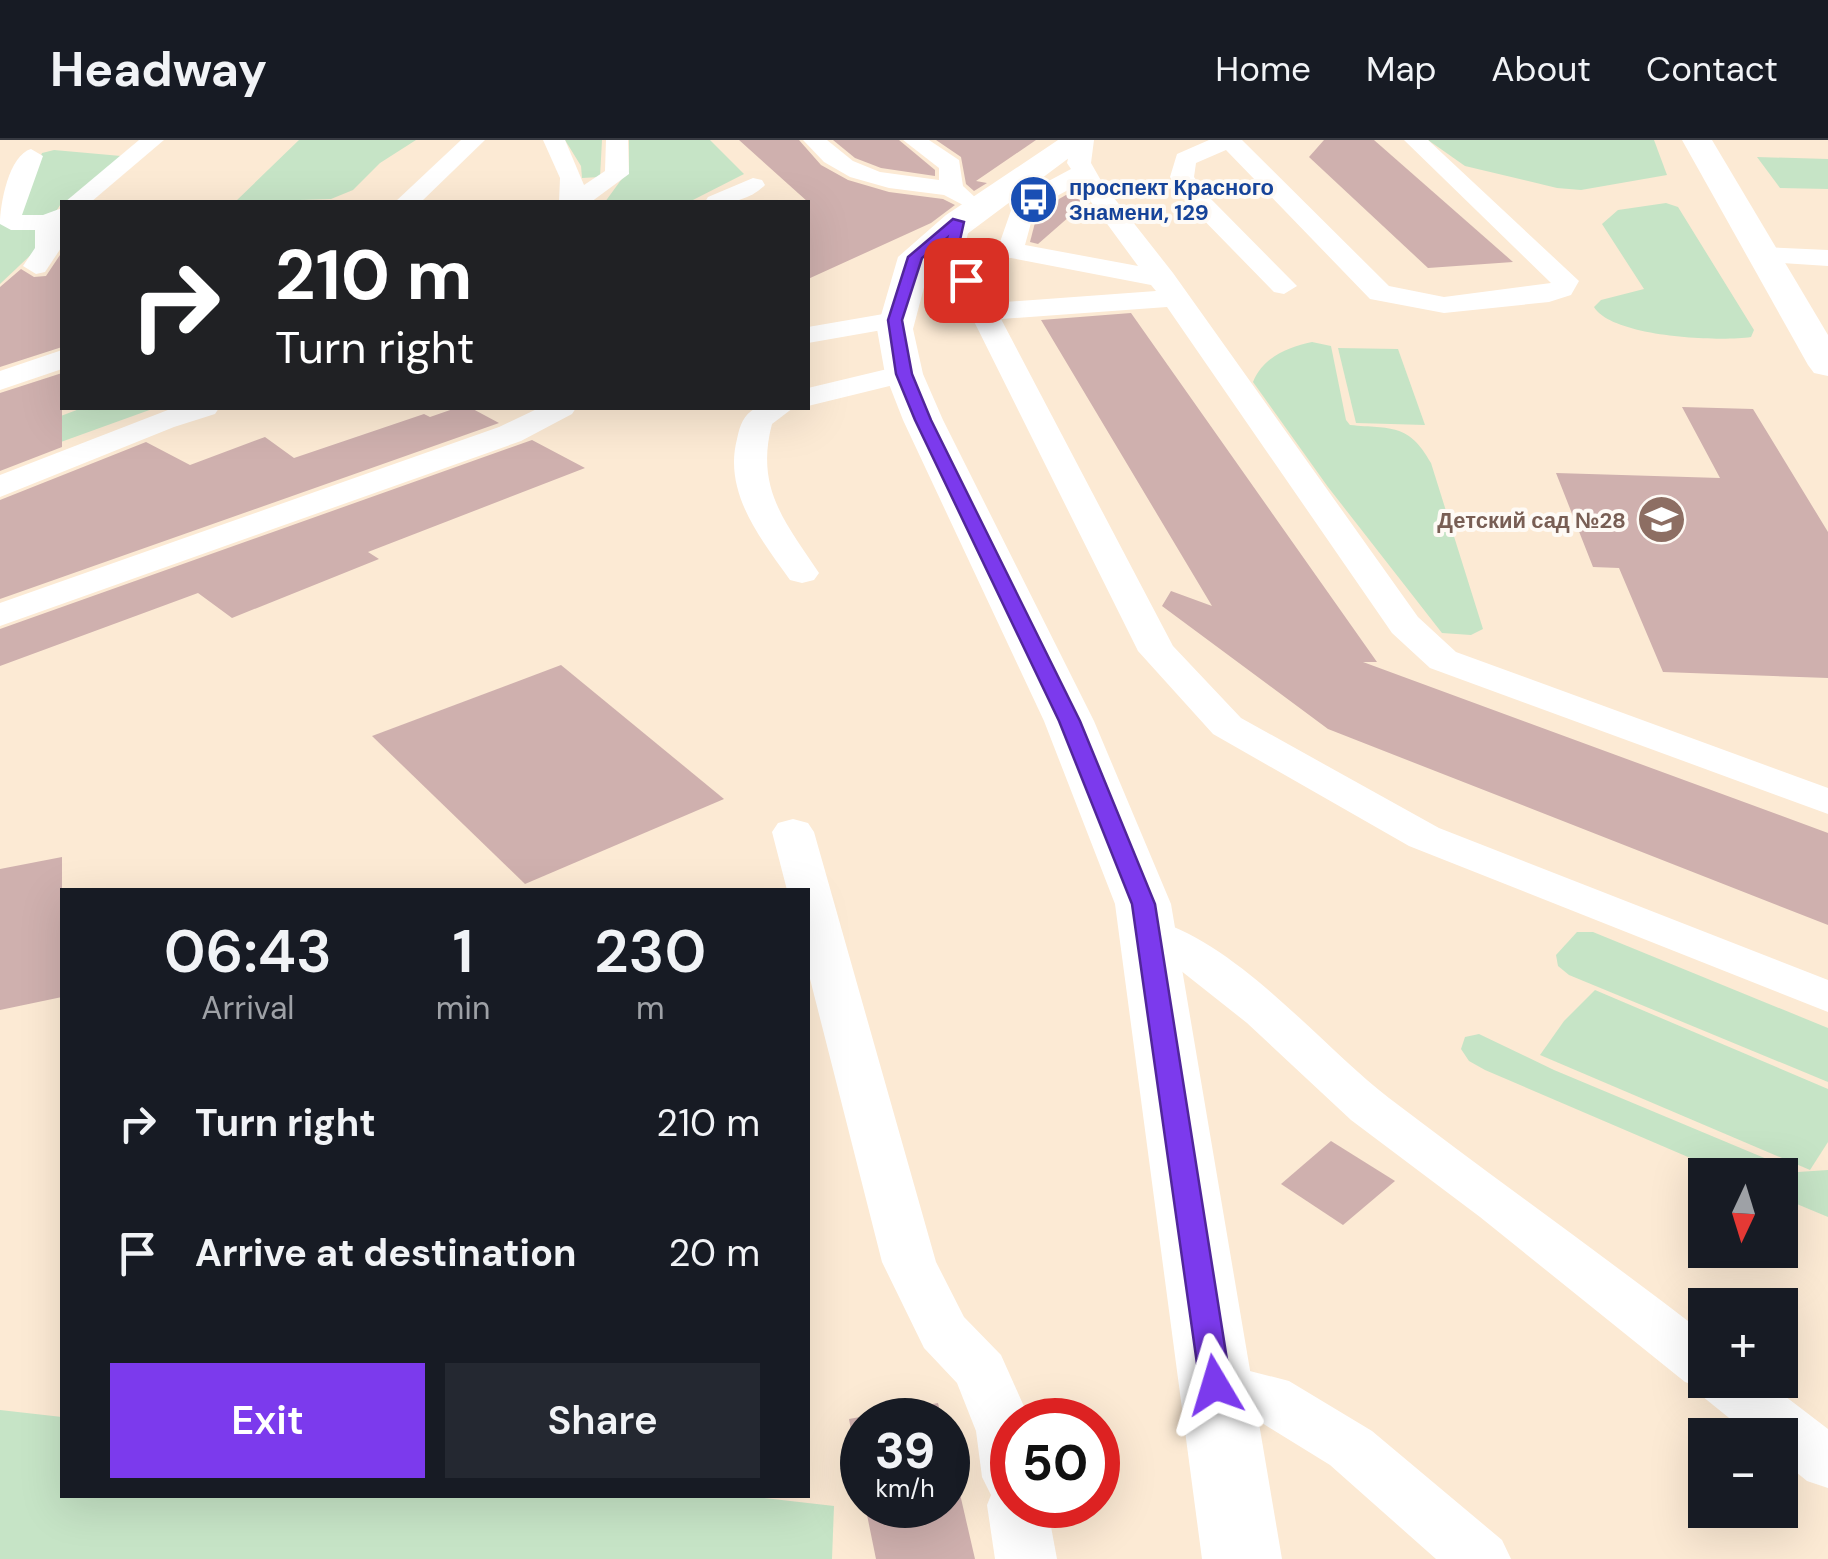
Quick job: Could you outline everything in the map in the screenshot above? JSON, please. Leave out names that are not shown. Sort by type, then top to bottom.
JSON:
[{"type":"main road","points":[[1697,140],[1827,366]]},
{"type":"main road","points":[[1082,151],[959,217],[915,257],[895,320],[904,374],[923,420],[1070,721],[1144,904],[1242,1559]]},
{"type":"lane","points":[[79,200],[153,140]]},
{"type":"lane","points":[[409,200],[474,140]]},
{"type":"lane","points":[[554,140],[572,178],[573,200]]},
{"type":"lane","points":[[576,200],[617,174],[617,140]]},
{"type":"lane","points":[[814,140],[834,158],[864,173],[901,183],[1011,250],[1170,289]]},
{"type":"lane","points":[[914,140],[952,165],[959,217],[981,312],[1157,651],[1227,726],[1424,836],[1828,998]]},
{"type":"lane","points":[[1284,286],[1198,200],[1182,177],[1185,159],[1229,140],[1380,293],[1444,305],[1550,294],[1562,289],[1566,281],[1414,140]]},
{"type":"lane","points":[[0,165],[34,148]]},
{"type":"lane","points":[[34,148],[9,213],[11,222],[54,219],[48,248],[36,266]]},
{"type":"lane","points":[[1011,250],[1024,204],[1082,151],[1170,289],[1405,625],[1443,660],[1828,802]]},
{"type":"lane","points":[[721,200],[753,185]]},
{"type":"lane","points":[[1762,255],[1828,258]]},
{"type":"lane","points":[[981,312],[1170,289]]},
{"type":"lane","points":[[810,334],[895,320]]},
{"type":"lane","points":[[0,381],[60,361]]},
{"type":"lane","points":[[810,397],[904,374]]},
{"type":"lane","points":[[0,487],[163,420],[197,410]]},
{"type":"lane","points":[[0,616],[510,434],[557,410]]},
{"type":"lane","points":[[774,410],[758,419],[747,470],[754,500],[802,573]]},
{"type":"lane","points":[[793,832],[808,888]]},
{"type":"lane","points":[[810,895],[909,1262],[944,1332],[981,1371],[992,1398]]},
{"type":"lane","points":[[1148,932],[1191,956],[1264,1012],[1369,1108],[1498,1203],[1688,1353]]},
{"type":"lane","points":[[1215,1385],[1269,1398],[1350,1448],[1480,1559]]},
{"type":"lane","points":[[1745,1398],[1828,1463]]},
{"type":"lane","points":[[1021,1528],[1026,1559]]},
{"type":"green space","points":[[299,140],[416,140],[380,163],[353,190],[331,199],[237,200]]},
{"type":"green space","points":[[565,140],[602,140],[600,177],[582,178],[581,166]]},
{"type":"green space","points":[[629,140],[710,140],[744,174],[693,200],[606,200],[629,169]]},
{"type":"green space","points":[[1428,140],[1654,140],[1667,175],[1581,190],[1557,188],[1465,166]]},
{"type":"green space","points":[[54,150],[121,156],[70,200],[60,200],[53,216],[21,219],[20,212],[42,153]]},
{"type":"green space","points":[[1757,157],[1828,159],[1828,189],[1780,188]]},
{"type":"green space","points":[[1666,203],[1678,207],[1754,330],[1751,337],[1692,338],[1643,331],[1621,325],[1594,307],[1601,300],[1644,289],[1602,224],[1618,210]]},
{"type":"green space","points":[[0,222],[35,228],[37,249],[0,284]]},
{"type":"green space","points":[[1312,342],[1331,346],[1350,425],[1407,434],[1431,463],[1483,629],[1471,635],[1442,633],[1328,487],[1253,382],[1277,354]]},
{"type":"green space","points":[[1338,348],[1398,349],[1425,425],[1356,423]]},
{"type":"green space","points":[[77,410],[149,410],[0,464],[0,439]]},
{"type":"green space","points":[[1577,932],[1593,932],[1828,1028],[1828,1082],[1569,975],[1558,966],[1556,955]]},
{"type":"green space","points":[[1595,990],[1828,1089],[1828,1142],[1810,1170],[1798,1165],[1798,1158],[1782,1158],[1540,1055],[1564,1021]]},
{"type":"green space","points":[[1479,1034],[1554,1070],[1765,1158],[1690,1158],[1485,1070],[1469,1061],[1461,1049],[1465,1037]]},
{"type":"green space","points":[[1828,1170],[1828,1217],[1798,1204],[1798,1172]]},
{"type":"green space","points":[[0,1410],[60,1417],[60,1498],[763,1498],[834,1506],[832,1559],[0,1559]]},
{"type":"building","points":[[739,140],[799,140],[821,165],[848,180],[889,192],[943,199],[955,205],[931,223],[810,278],[810,200]]},
{"type":"building","points":[[833,140],[899,140],[935,170],[935,176],[881,168],[855,158]]},
{"type":"building","points":[[936,140],[1036,140],[976,181],[987,183],[974,191],[966,184],[961,157]]},
{"type":"building","points":[[1324,140],[1374,140],[1513,262],[1428,268],[1309,157]]},
{"type":"building","points":[[1066,195],[1086,202],[1038,244],[1030,242],[1038,211]]},
{"type":"building","points":[[60,255],[60,348],[0,367],[0,287],[21,269],[34,277],[46,276]]},
{"type":"building","points":[[1131,313],[1377,662],[1363,662],[1828,833],[1828,925],[1328,729],[1162,606],[1171,591],[1212,606],[1041,320]]},
{"type":"building","points":[[60,374],[62,447],[0,471],[0,393]]},
{"type":"building","points":[[1682,407],[1753,409],[1828,532],[1828,678],[1663,672],[1619,568],[1593,567],[1556,473],[1720,478]]},
{"type":"building","points":[[450,410],[475,410],[499,423],[0,599],[0,500],[146,442],[190,465],[265,437],[294,458],[424,414],[430,417]]},
{"type":"building","points":[[532,440],[585,468],[368,552],[379,559],[232,618],[198,593],[0,666],[0,629]]},
{"type":"building","points":[[561,665],[724,799],[525,884],[372,736]]},
{"type":"building","points":[[62,857],[60,997],[0,1010],[0,869]]},
{"type":"building","points":[[1331,1141],[1395,1181],[1343,1225],[1281,1184]]},
{"type":"building","points":[[870,1528],[968,1528],[975,1559],[876,1559]]},
{"type":"place","name":"проспект Красного Знамени, 129","points":[[1034,200]]},
{"type":"place","name":"Детский сад №28","points":[[1661,520]]},
{"type":"route","points":[[966,280],[951,249],[958,222],[915,257],[895,320],[897,343],[904,374],[923,420],[1070,721],[1144,904],[1215,1385]]}]
